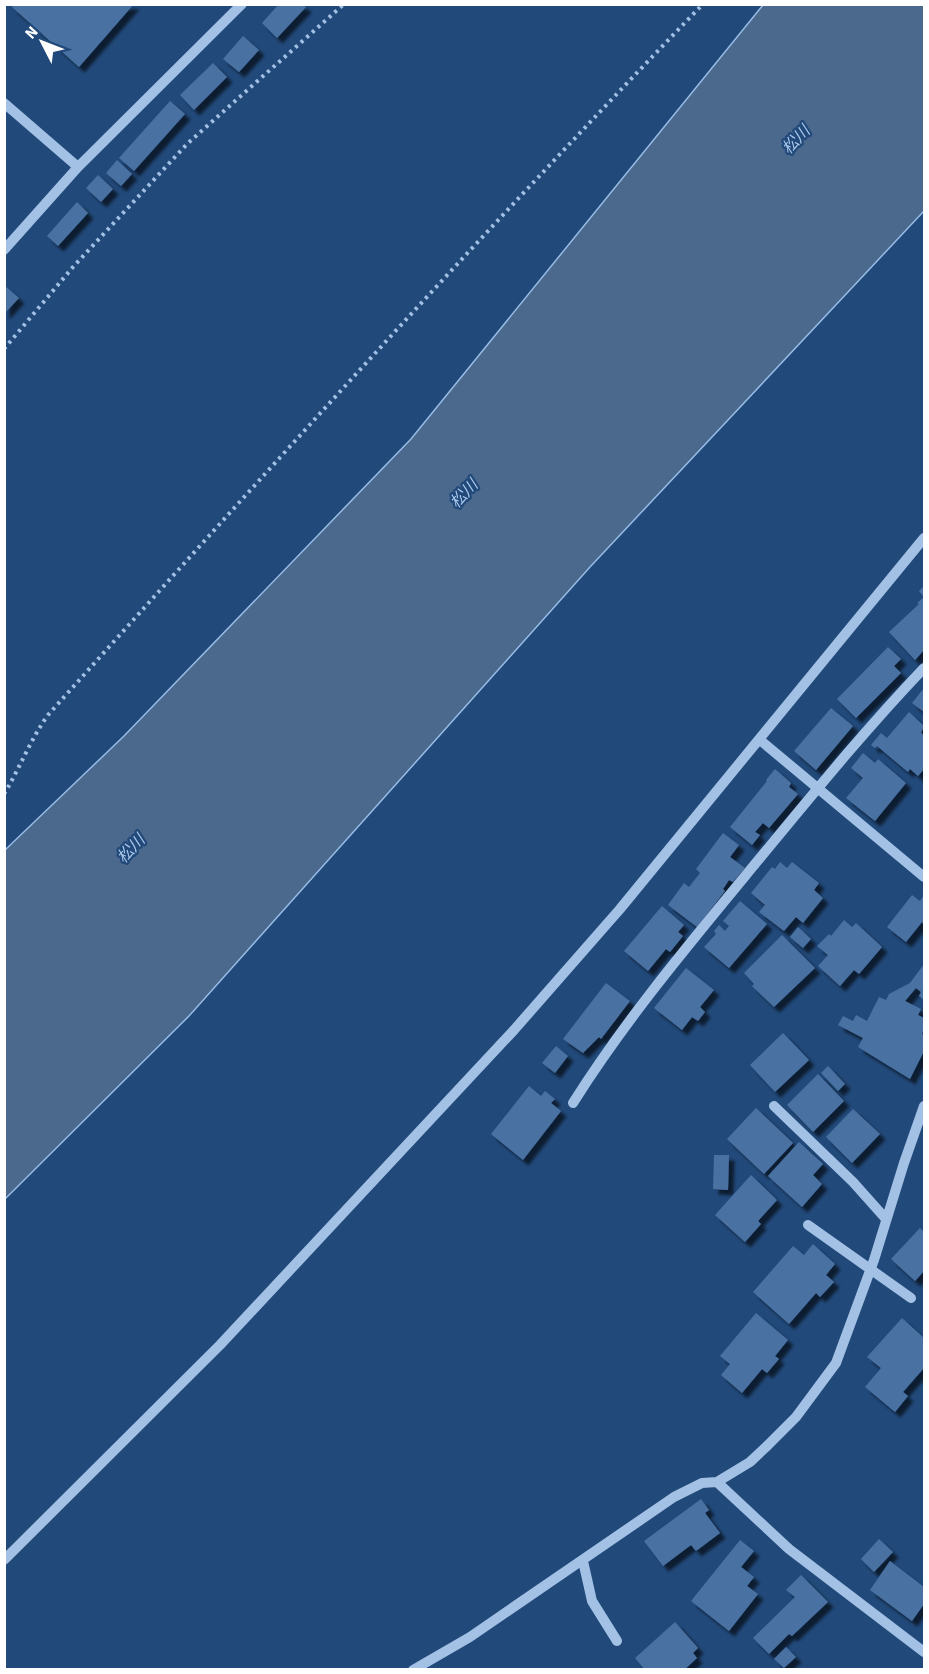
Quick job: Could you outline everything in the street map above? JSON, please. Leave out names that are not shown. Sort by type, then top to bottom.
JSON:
[{"type":"street","points":[[4,250],[78,167],[242,4]]},
{"type":"street","points":[[4,103],[78,167]]},
{"type":"street","points":[[4,1560],[220,1345],[514,1030],[620,909],[924,538]]},
{"type":"street","points":[[573,1103],[601,1058],[648,994],[860,737],[924,668]]},
{"type":"street","points":[[760,740],[924,877]]},
{"type":"street","points":[[774,1106],[853,1182],[886,1219]]},
{"type":"street","points":[[412,1670],[470,1637],[674,1497],[702,1483],[717,1482],[750,1462],[796,1417],[836,1363],[924,1106]]},
{"type":"street","points":[[808,1225],[911,1298]]},
{"type":"street","points":[[717,1482],[789,1549],[924,1652]]},
{"type":"street","points":[[583,1561],[592,1601],[617,1641]]},
{"type":"path","points":[[4,349],[73,267],[187,144],[344,4]]},
{"type":"path","points":[[4,794],[19,770],[36,731],[48,715],[272,466],[616,93],[703,4]]},
{"type":"water","name":"松川","points":[[763,5],[924,5],[924,211],[590,567],[189,1016],[5,1199],[5,850],[124,736],[411,439]]},
{"type":"building","points":[[14,4],[134,4],[79,67],[12,7]]},
{"type":"building","points":[[279,4],[303,4],[306,7],[277,38],[262,23]]},
{"type":"building","points":[[243,36],[259,50],[239,72],[223,59]]},
{"type":"building","points":[[213,63],[227,77],[194,110],[180,95]]},
{"type":"building","points":[[170,101],[185,114],[134,171],[119,158]]},
{"type":"building","points":[[117,160],[132,174],[121,186],[106,173]]},
{"type":"building","points":[[98,175],[113,189],[101,202],[86,188]]},
{"type":"building","points":[[77,202],[88,213],[58,246],[47,236]]},
{"type":"building","points":[[4,285],[19,298],[4,314]]},
{"type":"building","points":[[924,586],[924,597],[919,591]]},
{"type":"building","points":[[924,597],[924,650],[915,660],[889,632]]},
{"type":"building","points":[[888,647],[901,659],[894,666],[901,673],[856,718],[837,699]]},
{"type":"building","points":[[924,688],[924,712],[912,703]]},
{"type":"building","points":[[831,708],[853,726],[816,770],[794,751]]},
{"type":"building","points":[[909,712],[924,726],[921,733],[924,735],[924,769],[918,776],[910,769],[908,772],[877,746],[875,748],[871,745],[881,733],[887,738]]},
{"type":"building","points":[[863,753],[875,763],[878,759],[906,783],[875,821],[846,798],[863,778],[851,768]]},
{"type":"building","points":[[775,769],[791,783],[789,787],[798,794],[769,828],[763,823],[755,832],[760,835],[752,845],[730,827]]},
{"type":"building","points":[[723,833],[739,845],[730,857],[745,868],[733,882],[729,880],[723,889],[725,891],[697,927],[668,905],[684,883],[689,887],[700,873],[696,869]]},
{"type":"building","points":[[780,862],[787,868],[792,862],[819,883],[814,890],[823,898],[803,923],[796,917],[784,931],[759,912],[765,905],[751,893],[772,867],[775,869]]},
{"type":"building","points":[[912,895],[920,901],[924,895],[924,925],[922,922],[906,942],[887,927]]},
{"type":"building","points":[[740,901],[767,924],[729,968],[704,947],[716,934],[714,931],[719,925],[725,931],[729,926],[723,921]]},
{"type":"building","points":[[662,906],[684,925],[678,932],[683,936],[670,952],[666,949],[648,971],[624,951]]},
{"type":"building","points":[[844,920],[852,927],[856,923],[882,947],[859,974],[854,970],[840,986],[818,966],[828,955],[817,946],[829,934],[831,936]]},
{"type":"building","points":[[798,927],[811,939],[803,948],[790,937]]},
{"type":"building","points":[[782,935],[815,968],[774,1007],[752,986],[754,984],[744,973]]},
{"type":"building","points":[[924,964],[924,1000],[919,996],[921,992],[916,988],[905,1001],[921,1009],[918,1015],[924,1018],[922,1034],[924,1035],[924,1051],[910,1079],[858,1047],[863,1038],[838,1025],[843,1016],[853,1021],[856,1015],[867,1021],[879,997],[886,1000],[889,994],[910,983]]},
{"type":"building","points":[[686,968],[714,990],[700,1007],[705,1012],[698,1021],[692,1017],[682,1030],[654,1008]]},
{"type":"building","points":[[606,983],[630,1001],[601,1039],[599,1037],[583,1053],[563,1039]]},
{"type":"building","points":[[783,1033],[809,1060],[775,1092],[750,1065]]},
{"type":"building","points":[[556,1046],[568,1056],[555,1073],[542,1063]]},
{"type":"building","points":[[828,1066],[845,1084],[838,1091],[821,1073]]},
{"type":"building","points":[[818,1074],[844,1101],[813,1132],[787,1105]]},
{"type":"building","points":[[529,1086],[541,1096],[545,1091],[555,1099],[551,1103],[561,1111],[523,1160],[491,1134]]},
{"type":"building","points":[[756,1108],[793,1143],[764,1174],[727,1139]]},
{"type":"building","points":[[853,1109],[880,1134],[852,1163],[826,1137]]},
{"type":"building","points":[[799,1142],[823,1164],[813,1175],[822,1184],[802,1207],[768,1176]]},
{"type":"building","points":[[714,1155],[729,1155],[728,1190],[713,1189]]},
{"type":"building","points":[[751,1175],[777,1200],[758,1221],[761,1224],[745,1242],[715,1215]]},
{"type":"building","points":[[920,1228],[924,1232],[924,1271],[915,1281],[891,1259]]},
{"type":"building","points":[[813,1244],[835,1264],[826,1275],[834,1282],[820,1297],[816,1293],[789,1324],[753,1292],[793,1246],[804,1255]]},
{"type":"building","points":[[756,1313],[788,1340],[775,1356],[779,1359],[767,1373],[762,1369],[742,1393],[721,1375],[730,1364],[720,1356]]},
{"type":"building","points":[[902,1318],[924,1338],[924,1368],[903,1392],[908,1396],[895,1412],[865,1387],[881,1368],[867,1357]]},
{"type":"building","points":[[701,1499],[709,1510],[705,1513],[720,1533],[696,1551],[691,1545],[663,1566],[644,1541]]},
{"type":"building","points":[[879,1539],[893,1552],[874,1572],[861,1559]]},
{"type":"building","points":[[740,1540],[754,1551],[741,1567],[754,1577],[747,1586],[758,1594],[729,1631],[691,1601]]},
{"type":"building","points":[[890,1561],[924,1587],[924,1604],[912,1621],[870,1590]]},
{"type":"building","points":[[801,1575],[828,1602],[769,1654],[753,1638],[795,1597],[786,1590]]},
{"type":"building","points":[[675,1622],[698,1648],[693,1653],[697,1658],[684,1670],[645,1670],[635,1658]]},
{"type":"building","points":[[786,1647],[796,1657],[784,1668],[774,1659]]}]
